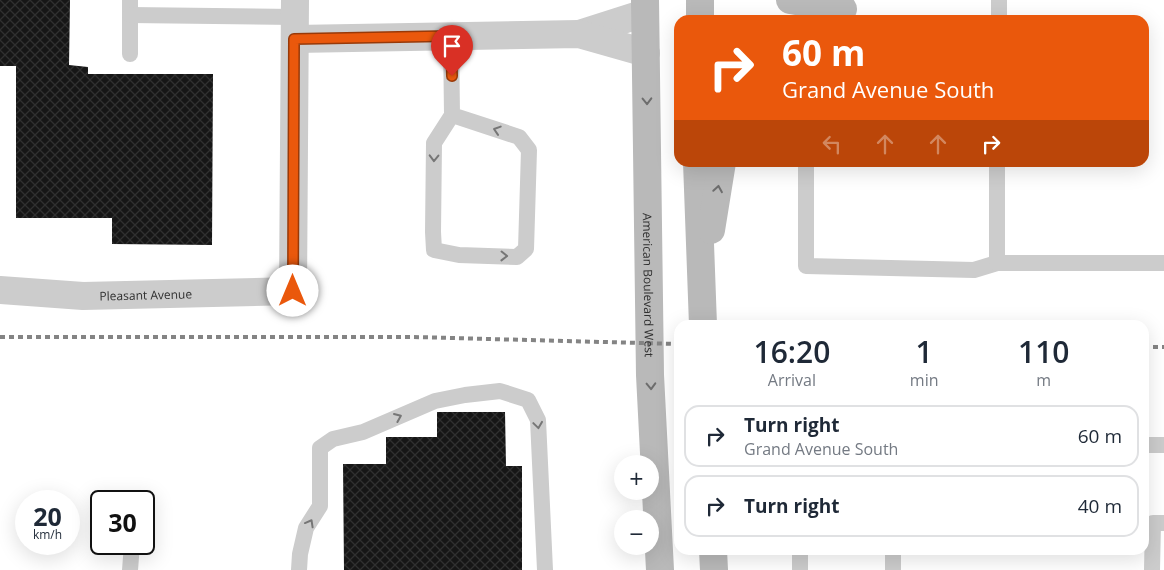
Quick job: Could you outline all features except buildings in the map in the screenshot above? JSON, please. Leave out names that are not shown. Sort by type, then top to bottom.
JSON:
[{"type":"main road","points":[[700,0],[700,15]]},
{"type":"main road","points":[[790,0],[843,9]]},
{"type":"main road","name":"American Boulevard West","points":[[645,6],[650,375],[660,570]]},
{"type":"main road","points":[[697,167],[703,320]]},
{"type":"main road","points":[[702,288],[721,167]]},
{"type":"main road","points":[[713,555],[714,570]]},
{"type":"street","points":[[579,34],[645,6]]},
{"type":"street","points":[[295,19],[451,36],[579,34],[646,53]]},
{"type":"street","name":"Pleasant Avenue","points":[[0,290],[83,296],[293,291],[295,19]]},
{"type":"lane","points":[[999,0],[999,15]]},
{"type":"lane","points":[[130,54],[130,7],[295,19]]},
{"type":"lane","points":[[451,36],[452,115],[434,143],[432,232],[434,250],[459,255],[517,256],[526,249],[529,150],[519,137],[452,115]]},
{"type":"lane","points":[[806,167],[806,266],[974,270],[997,263],[1164,264]]},
{"type":"lane","points":[[997,263],[998,167]]},
{"type":"lane","points":[[300,570],[300,554],[306,528],[320,506],[320,448],[333,439],[363,432],[435,402],[465,395],[500,392],[528,400],[538,420],[545,570]]},
{"type":"lane","points":[[1149,444],[1164,445]]},
{"type":"lane","points":[[1152,570],[1153,523],[1164,523]]},
{"type":"lane","points":[[130,570],[131,555]]},
{"type":"lane","points":[[800,555],[800,570]]},
{"type":"lane","points":[[892,570],[893,555]]},
{"type":"railway","points":[[0,337],[414,337],[674,344]]},
{"type":"railway","points":[[1149,347],[1164,347]]},
{"type":"route","points":[[293,291],[294,39],[451,36],[452,76]]}]
